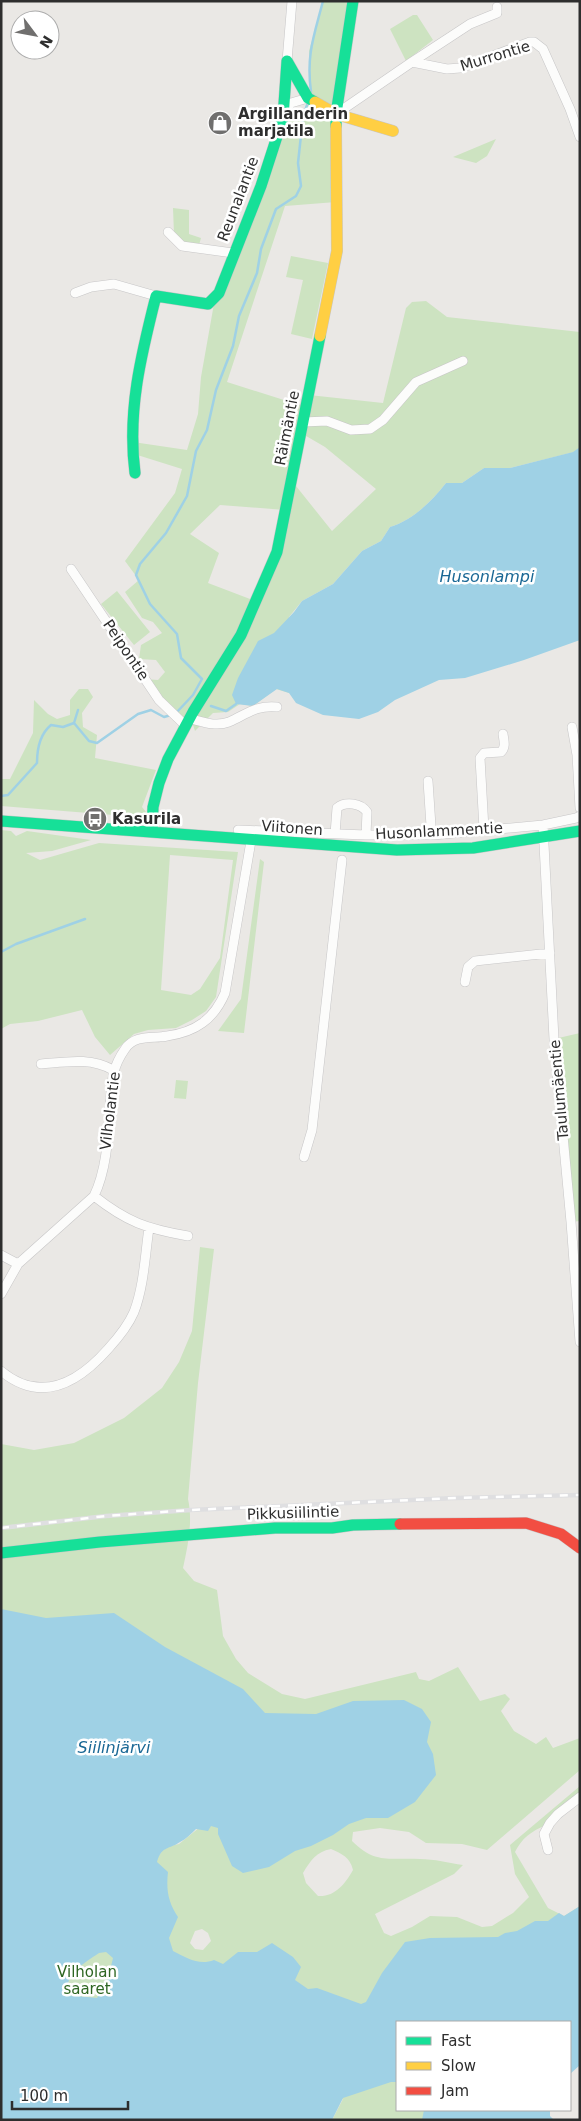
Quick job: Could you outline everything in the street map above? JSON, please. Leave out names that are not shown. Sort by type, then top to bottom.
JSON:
[{"type":"street","points":[[292,1],[287,61],[308,98],[336,114],[393,131]]},
{"type":"street","name":"Räimäntie","points":[[152,832],[151,818],[154,794],[161,773],[236,645],[261,597],[277,552],[337,251],[336,114],[353,1]]},
{"type":"street","points":[[336,114],[470,24],[492,17],[497,13],[497,6]]},
{"type":"street","name":"Murrontie","points":[[412,62],[447,69],[460,68],[534,42],[543,49],[570,109],[580,137]]},
{"type":"street","name":"Reunalantie","points":[[75,293],[91,287],[114,284],[156,296],[208,304],[219,293],[233,253],[261,186],[282,118],[287,61]]},
{"type":"street","points":[[282,118],[291,103],[308,98]]},
{"type":"street","points":[[168,232],[182,246],[233,253]]},
{"type":"street","points":[[135,473],[131,453],[131,412],[142,353],[156,296]]},
{"type":"street","points":[[303,422],[327,421],[351,430],[370,429],[383,420],[416,382],[463,361]]},
{"type":"street","name":"Peipontie","points":[[71,569],[159,700],[189,723]]},
{"type":"street","points":[[189,723],[211,724],[228,722],[248,711],[268,706],[277,707]]},
{"type":"street","points":[[572,727],[577,755],[580,808]]},
{"type":"street","points":[[484,829],[480,758],[484,753],[501,752],[503,750],[505,746],[503,734]]},
{"type":"street","points":[[428,781],[431,826],[429,835]]},
{"type":"street","points":[[335,834],[337,808],[345,804],[357,805],[364,808],[367,812],[366,835]]},
{"type":"street","name":"Husonlammentie","points":[[238,830],[366,835],[429,835],[543,825],[580,816]]},
{"type":"street","name":"Viitonen","points":[[1,821],[251,841],[397,850],[473,848],[580,831]]},
{"type":"street","name":"Taulumäentie","points":[[543,825],[554,1039],[572,1222],[580,1342]]},
{"type":"street","name":"Vilholantie","points":[[94,1196],[99,1185],[106,1146],[113,1070],[127,1046],[135,1040],[188,1031],[205,1021],[218,1010],[225,993],[251,841]]},
{"type":"street","points":[[304,1157],[312,1130],[342,860]]},
{"type":"street","points":[[465,982],[468,967],[475,961],[550,953]]},
{"type":"street","points":[[41,1064],[87,1061],[103,1064],[113,1070]]},
{"type":"street","points":[[1,1294],[18,1264],[94,1196],[125,1218],[149,1228],[188,1236]]},
{"type":"street","points":[[1,1372],[10,1379],[25,1385],[41,1387],[58,1386],[70,1382],[90,1368],[123,1331],[133,1313],[149,1228]]},
{"type":"street","points":[[1,1255],[18,1264]]},
{"type":"street","name":"Pikkusiilintie","points":[[1,1553],[100,1542],[275,1528],[507,1523],[526,1523],[546,1527],[562,1534],[580,1548]]},
{"type":"street","points":[[548,1850],[544,1834],[550,1823],[558,1814],[580,1797]]},
{"type":"green space","points":[[323,1],[353,1],[338,89],[336,202],[285,206],[227,382],[306,407],[309,395],[383,403],[406,308],[412,302],[426,301],[447,317],[580,332],[580,447],[574,452],[510,468],[484,468],[462,483],[446,483],[421,510],[406,520],[390,527],[381,541],[362,551],[333,584],[302,601],[289,617],[289,693],[276,689],[253,706],[240,704],[228,712],[213,713],[195,731],[191,719],[186,726],[145,679],[158,680],[165,672],[156,660],[139,659],[141,645],[162,633],[153,622],[142,618],[125,592],[139,580],[125,561],[175,493],[182,469],[131,453],[133,442],[187,450],[198,414],[201,377],[215,298],[283,118],[303,116],[311,92],[309,51]],"holes":[[[301,433],[325,447],[376,489],[332,531],[292,481]],[[220,505],[285,510],[258,602],[208,583],[219,553],[190,534]]]},
{"type":"green space","points":[[413,15],[417,15],[433,40],[406,61],[390,29]]},
{"type":"green space","points":[[496,139],[487,156],[476,163],[453,157]]},
{"type":"green space","points":[[173,208],[189,210],[189,234],[201,238],[199,245],[180,241],[174,234]]},
{"type":"green space","points":[[291,256],[328,263],[312,339],[291,334],[303,280],[286,277]]},
{"type":"green space","points":[[117,591],[150,632],[134,645],[101,604]]},
{"type":"green space","points":[[79,689],[88,689],[93,697],[82,713],[83,727],[97,735],[95,758],[156,770],[142,807],[151,818],[1,806],[1,779],[10,779],[33,733],[34,700],[48,714],[57,719],[70,715],[70,700]]},
{"type":"green space","points":[[1,830],[11,831],[16,836],[27,831],[91,840],[52,851],[26,853],[40,860],[99,843],[238,852],[216,997],[206,1011],[176,1028],[148,1030],[134,1034],[110,1055],[95,1037],[82,1010],[38,1021],[10,1024],[1,1029]],"holes":[[[170,855],[233,860],[220,958],[200,989],[191,995],[161,990]]]},
{"type":"green space","points":[[260,859],[264,862],[244,1033],[218,1031],[241,999]]},
{"type":"green space","points":[[580,1033],[580,1221],[571,1222],[554,1039]]},
{"type":"green space","points":[[176,1080],[188,1081],[186,1099],[174,1098]]},
{"type":"green space","name":"Vilholan saaret","points":[[200,1247],[214,1249],[198,1383],[188,1499],[190,1516],[189,1534],[183,1568],[194,1581],[217,1590],[223,1636],[236,1659],[248,1673],[282,1694],[305,1699],[416,1672],[419,1679],[429,1681],[458,1667],[480,1701],[505,1694],[510,1699],[501,1711],[514,1731],[536,1744],[546,1737],[553,1748],[580,1738],[580,1770],[487,1850],[462,1844],[426,1843],[409,1832],[380,1828],[353,1832],[352,1841],[361,1849],[376,1857],[431,1860],[463,1865],[454,1874],[375,1914],[384,1933],[391,1936],[412,1927],[430,1916],[457,1917],[482,1927],[492,1926],[513,1913],[529,1897],[515,1874],[510,1845],[580,1786],[580,1797],[550,1823],[526,1837],[515,1852],[548,1908],[564,1916],[580,1906],[580,1931],[383,2008],[77,2019],[58,1986],[163,1850],[179,1844],[210,1819],[1,1702],[1,1444],[34,1450],[74,1443],[124,1418],[162,1388],[179,1362],[192,1331]],"holes":[[[331,1849],[348,1859],[353,1870],[339,1889],[330,1894],[318,1896],[306,1883],[303,1873],[314,1857],[321,1852]],[[202,1929],[208,1933],[211,1941],[203,1950],[195,1949],[190,1943],[195,1931]]]},
{"type":"green space","points":[[396,2070],[396,2111],[438,2111],[435,2120],[332,2120],[343,2099],[295,2120]]},
{"type":"water","name":"Husonlampi","points":[[580,447],[580,640],[465,678],[439,680],[395,700],[378,712],[359,719],[323,715],[296,703],[289,693],[277,689],[253,706],[236,704],[232,695],[238,678],[258,641],[274,633],[302,601],[333,584],[362,551],[381,541],[390,527],[406,520],[421,510],[446,483],[462,483],[484,468],[510,468],[573,452]]},
{"type":"water","name":"Siilinjärvi","points":[[1,1609],[46,1618],[114,1613],[165,1647],[243,1689],[265,1713],[316,1714],[353,1701],[404,1700],[422,1709],[431,1722],[427,1742],[433,1754],[436,1775],[415,1802],[388,1818],[366,1818],[349,1824],[333,1835],[311,1846],[295,1851],[269,1867],[243,1873],[232,1866],[218,1834],[218,1828],[211,1826],[208,1831],[196,1829],[184,1839],[164,1850],[157,1862],[168,1872],[168,1896],[178,1917],[169,1938],[173,1951],[198,1962],[214,1960],[223,1964],[238,1952],[257,1952],[272,1943],[293,1957],[301,1967],[295,1980],[308,1989],[317,1988],[361,2004],[366,2002],[382,1973],[405,1942],[430,1938],[498,1937],[505,1933],[517,1931],[535,1921],[548,1921],[559,1913],[564,1916],[580,1906],[580,2065],[571,2073],[571,2021],[396,2021],[396,2082],[343,2098],[332,2120],[1,2120]],"holes":[[[106,1952],[113,1958],[108,1979],[97,1998],[67,1995],[67,1987],[72,1975],[87,1961],[99,1953]]]},
{"type":"water","points":[[424,2111],[550,2111],[550,2116],[554,2120],[422,2120]]},
{"type":"waterway","points":[[311,92],[310,56],[323,1]]},
{"type":"waterway","points":[[176,713],[193,695],[202,679],[181,658],[177,634],[150,604],[136,575],[140,564],[166,533],[187,496],[196,451],[207,430],[216,390],[233,346],[239,316],[257,273],[261,249],[276,209],[296,196],[301,186],[298,163],[303,117],[307,105]]},
{"type":"waterway","points":[[211,706],[226,711],[236,704]]},
{"type":"waterway","points":[[74,723],[78,710]]},
{"type":"waterway","points":[[1,796],[8,795],[37,763],[40,742],[44,733],[51,725],[63,727],[74,723],[89,741],[97,743],[138,714],[151,710],[164,717],[171,715]]},
{"type":"waterway","points":[[1,952],[16,944],[85,919]]},
{"type":"railway","points":[[1,1528],[106,1516],[191,1510],[455,1498],[580,1495]]},
{"type":"traffic: fast","points":[[336,126],[336,114],[353,1]]},
{"type":"traffic: fast","points":[[135,473],[133,450],[134,406],[145,340],[156,296],[208,304],[219,293],[261,186],[283,118],[287,61],[308,98],[315,102]]},
{"type":"traffic: fast","points":[[152,832],[153,807],[168,759],[193,712],[241,635],[277,552],[320,336]]},
{"type":"traffic: fast","points":[[1,821],[397,850],[473,848],[580,831]]},
{"type":"traffic: fast","points":[[1,1553],[100,1542],[275,1528],[332,1528],[353,1525],[400,1524]]},
{"type":"traffic: slow","points":[[315,102],[336,114],[393,131]]},
{"type":"traffic: slow","points":[[320,336],[337,251],[336,126]]},
{"type":"traffic: jam","points":[[400,1524],[526,1523],[561,1534],[580,1548]]},
{"type":"place","name":"Argillanderin marjatila","points":[[220,123]]},
{"type":"place","name":"Kasurila","points":[[95,819]]}]
